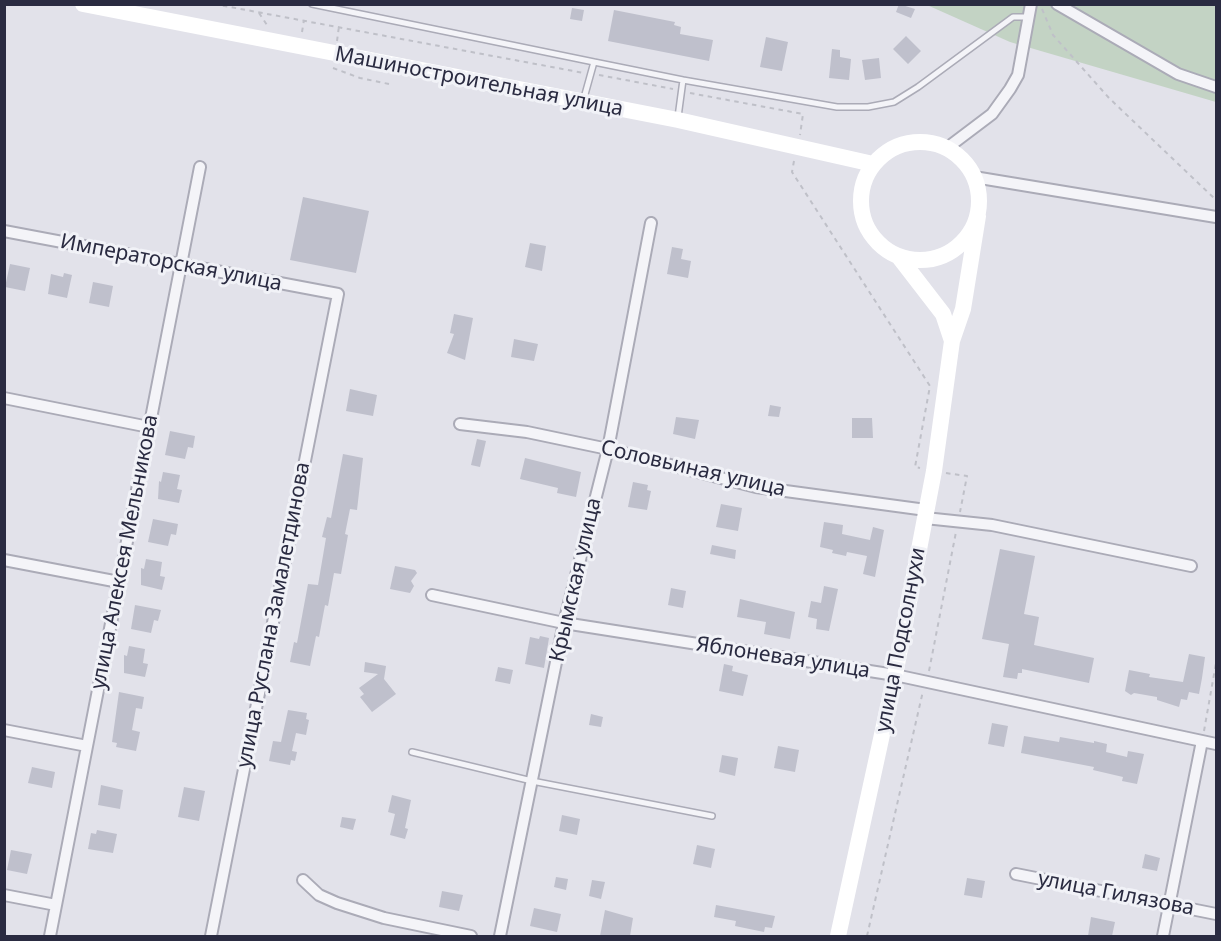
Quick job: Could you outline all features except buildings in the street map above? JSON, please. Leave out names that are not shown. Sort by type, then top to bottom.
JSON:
[{"type":"street","name":"Машиностроительная улица","points":[[83,4],[678,120],[873,164]]},
{"type":"street","points":[[947,148],[992,114],[1010,89],[1018,75],[1031,4]]},
{"type":"street","points":[[1057,4],[1178,74],[1216,87]]},
{"type":"street","points":[[927,142],[947,148],[963,160],[974,177],[979,196],[978,216],[970,234],[956,249],[938,258],[918,261],[899,257],[883,248],[870,234],[863,217],[862,189],[873,164],[888,151],[907,143],[927,142]]},
{"type":"street","name":"улица Алексея Мельникова","points":[[50,936],[200,166]]},
{"type":"street","points":[[974,177],[1216,217]]},
{"type":"street","name":"улица Подсолнухи","points":[[838,936],[895,675],[934,471],[952,341],[963,309],[978,216]]},
{"type":"street","name":"Крымская улица","points":[[500,936],[564,623],[608,449],[651,223]]},
{"type":"street","name":"Императорская улица","points":[[4,231],[338,294]]},
{"type":"street","points":[[899,257],[943,314],[952,341]]},
{"type":"street","name":"улица Руслана Замалетдинова","points":[[211,936],[338,294]]},
{"type":"street","points":[[4,398],[149,427]]},
{"type":"street","name":"Соловьиная улица","points":[[460,423],[527,432],[608,449],[756,487],[925,514],[958,523],[992,525],[1191,566]]},
{"type":"street","points":[[4,560],[119,582]]},
{"type":"street","name":"Яблоневая улица","points":[[432,595],[564,623],[895,675],[1216,744]]},
{"type":"street","points":[[4,730],[87,746]]},
{"type":"street","points":[[1163,936],[1202,741]]},
{"type":"street","name":"улица Гилязова","points":[[1016,874],[1216,914]]},
{"type":"street","points":[[303,880],[319,895],[337,903],[384,918],[471,936]]},
{"type":"street","points":[[4,896],[56,905]]},
{"type":"lane","points":[[312,4],[683,80],[837,107],[868,107],[894,102],[1013,17],[1029,17]]},
{"type":"lane","points":[[583,102],[594,62]]},
{"type":"lane","points":[[678,120],[683,80]]},
{"type":"lane","points":[[412,752],[532,781],[712,816]]},
{"type":"path","points":[[214,4],[803,114],[792,172],[930,386],[915,467],[967,476],[927,683],[867,936]]},
{"type":"path","points":[[1040,4],[1053,35],[1109,98],[1216,200]]},
{"type":"path","points":[[258,11],[265,25],[274,27]]},
{"type":"path","points":[[292,31],[302,33]]},
{"type":"path","points":[[1202,741],[1216,663]]},
{"type":"green space","points":[[927,5],[1216,5],[1216,102],[1010,42]]}]
